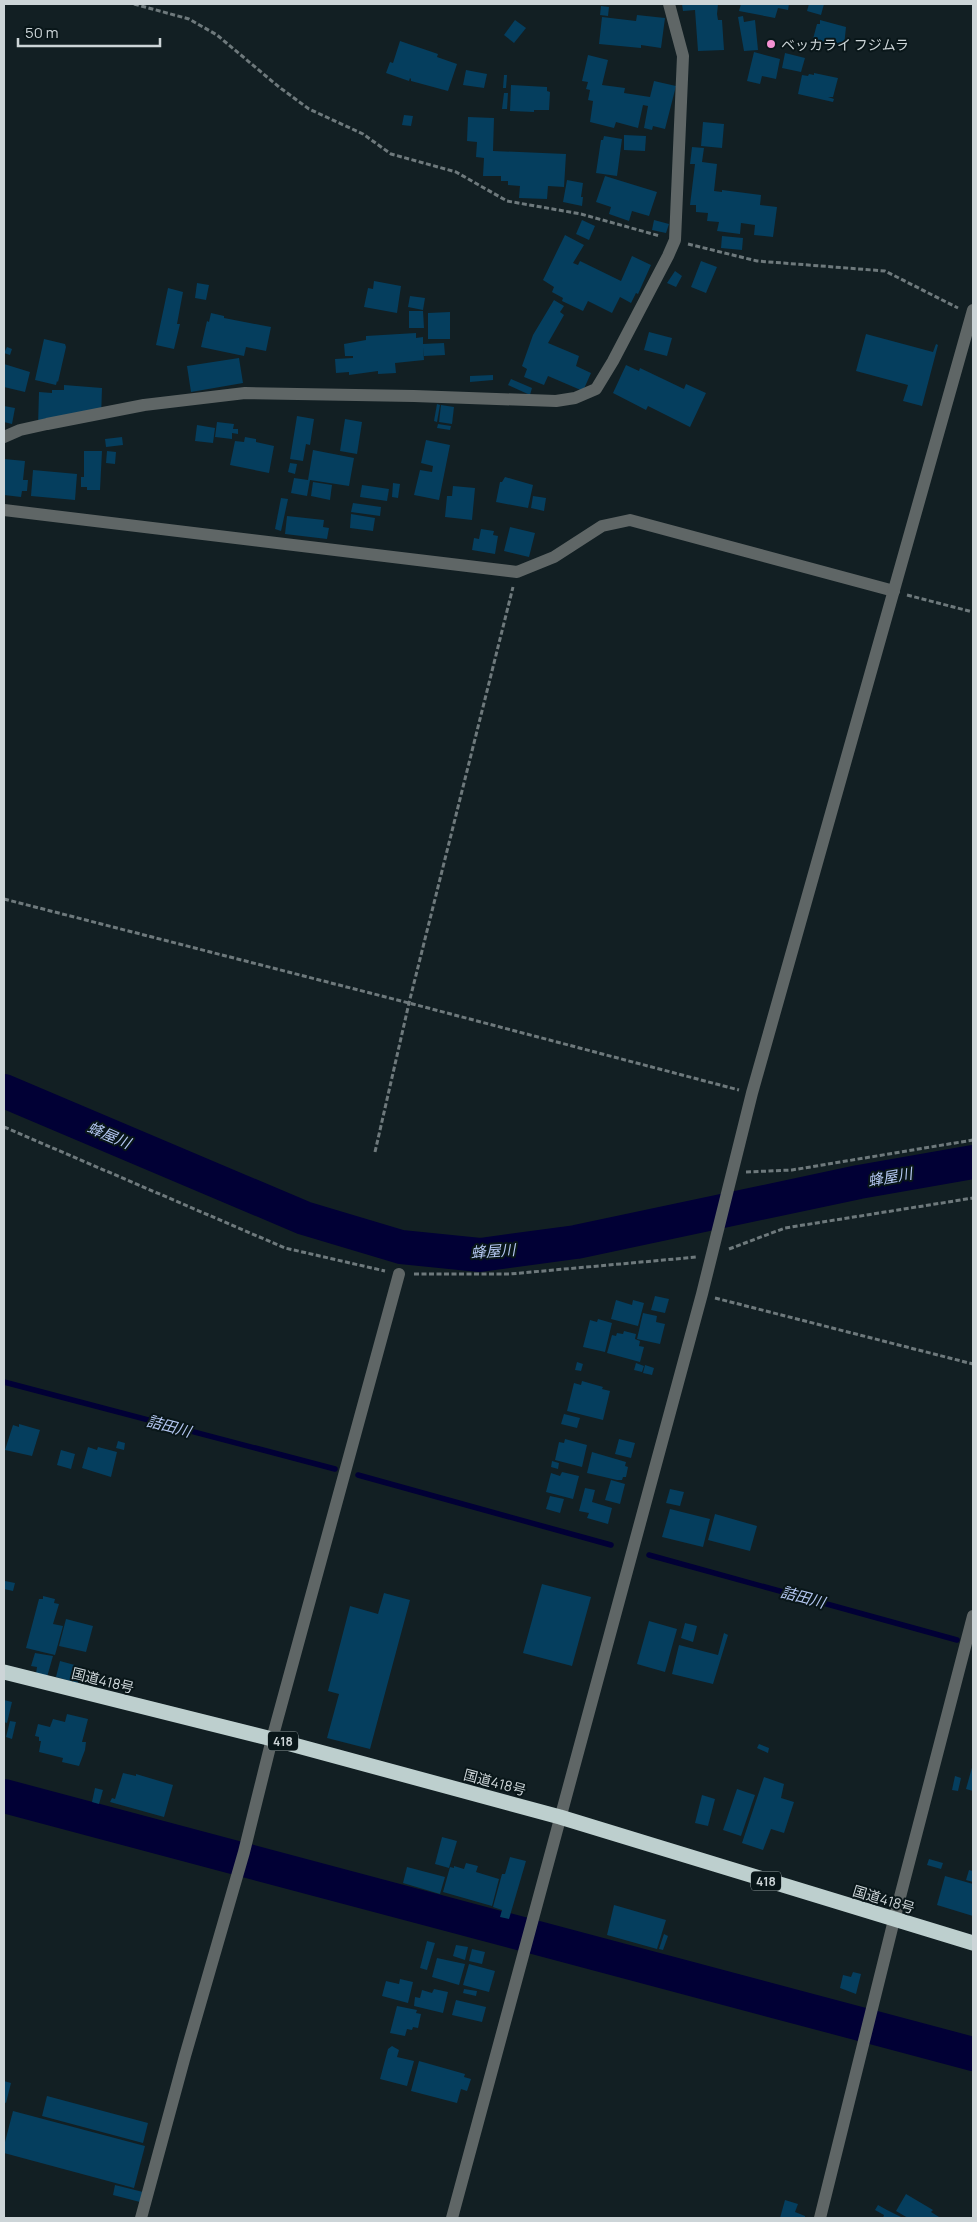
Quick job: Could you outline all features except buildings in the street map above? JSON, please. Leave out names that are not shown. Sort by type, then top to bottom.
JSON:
[{"type":"highway","name":"国道418号","points":[[4,1672],[272,1738],[560,1817],[973,1943]]},
{"type":"street","points":[[4,437],[20,430],[46,424],[144,405],[245,393],[556,401],[575,398],[596,389],[613,361],[668,256],[674,240],[683,56],[669,4]]},
{"type":"street","points":[[452,2218],[702,1294],[714,1239],[752,1093],[973,312]]},
{"type":"street","points":[[4,510],[517,572],[554,557],[602,526],[630,520],[894,591]]},
{"type":"street","points":[[142,2218],[185,2056],[240,1867],[272,1738],[399,1274]]},
{"type":"street","points":[[820,2218],[894,1920],[973,1616]]},
{"type":"path","points":[[134,4],[189,20],[216,35],[309,109],[363,134],[391,154],[456,172],[507,201],[581,214],[757,261],[885,271],[973,312]]},
{"type":"path","points":[[375,1152],[409,1002],[517,572]]},
{"type":"path","points":[[894,591],[973,612]]},
{"type":"path","points":[[4,899],[409,1002],[752,1093]]},
{"type":"path","points":[[4,1127],[285,1248],[399,1274],[510,1274],[710,1256],[785,1228],[973,1198]]},
{"type":"path","points":[[732,1171],[792,1170],[973,1140]]},
{"type":"path","points":[[702,1294],[973,1364]]},
{"type":"waterway","name":"蜂屋川","points":[[4,1091],[304,1218],[401,1247],[480,1255],[576,1242],[859,1182],[973,1162]]},
{"type":"waterway","name":"詰田川","points":[[4,1382],[335,1469]]},
{"type":"waterway","name":"詰田川","points":[[358,1475],[611,1545]]},
{"type":"waterway","name":"詰田川","points":[[649,1555],[957,1640]]},
{"type":"waterway","points":[[4,1796],[973,2054]]},
{"type":"place","name":"ベッカライ フジムラ","points":[[771,44]]}]
